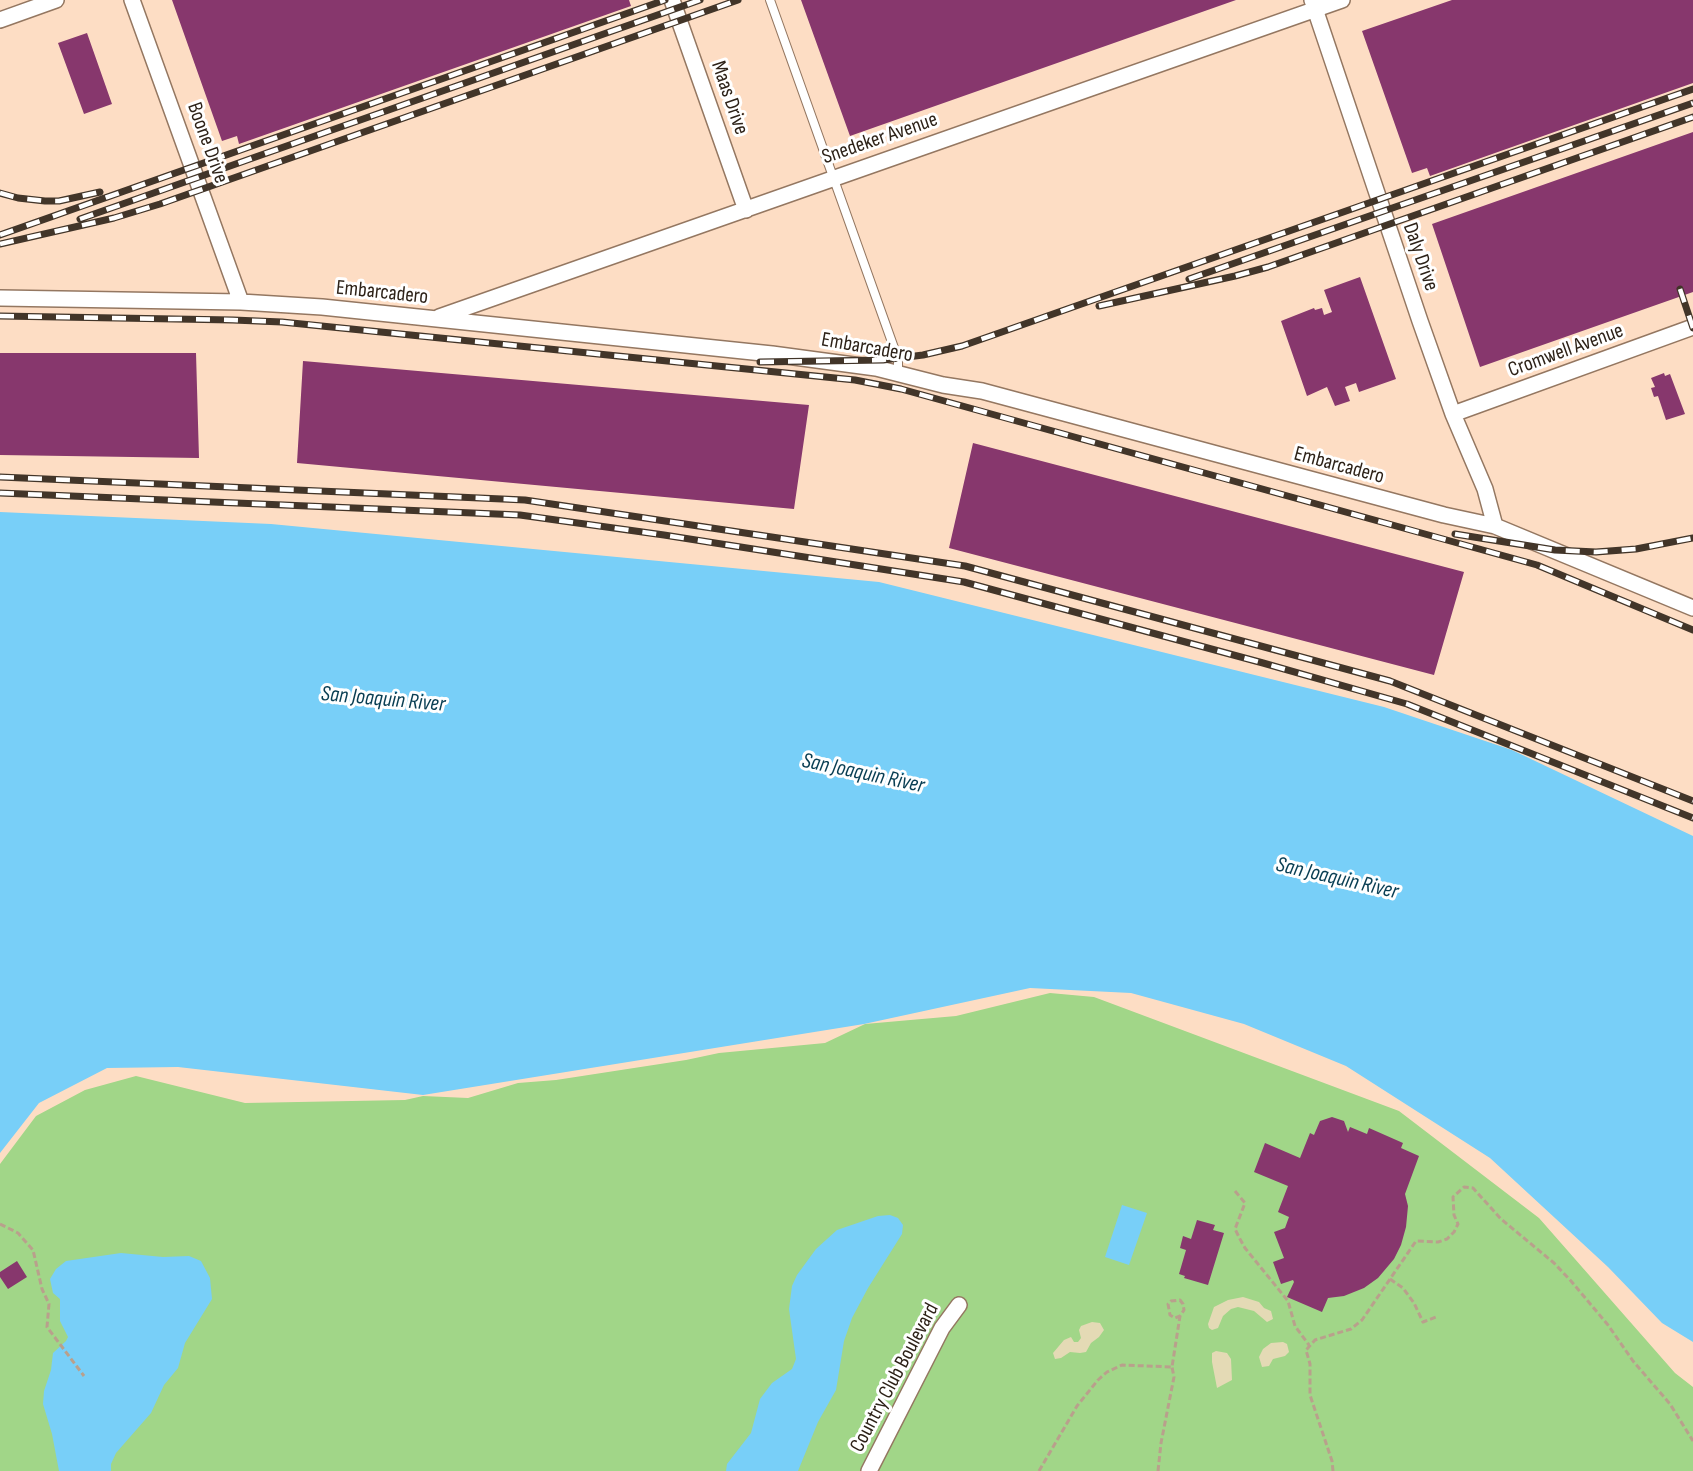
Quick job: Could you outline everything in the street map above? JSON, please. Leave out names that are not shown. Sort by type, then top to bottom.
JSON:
[{"type":"street","points":[[0,20],[56,0]]},
{"type":"street","name":"Boone Drive","points":[[132,0],[240,302]]},
{"type":"street","name":"Maas Drive","points":[[672,0],[746,210]]},
{"type":"street","name":"Snedeker Avenue","points":[[432,319],[746,210],[1314,5],[1342,0]]},
{"type":"street","name":"Daly Drive","points":[[1314,5],[1409,289],[1454,414],[1485,489],[1495,526]]},
{"type":"street","name":"Embarcadero","points":[[0,298],[240,302],[321,308],[772,354],[898,373],[943,385],[982,391],[1444,515],[1495,526],[1693,608]]},
{"type":"street","name":"Cromwell Avenue","points":[[1454,414],[1693,327]]},
{"type":"street","name":"Country Club Boulevard","points":[[869,1471],[942,1328],[959,1305]]},
{"type":"lane","points":[[770,0],[898,359],[898,373]]},
{"type":"path","points":[[1333,1471],[1332,1461],[1310,1395],[1310,1364],[1306,1350],[1309,1345],[1320,1338],[1351,1329],[1362,1320],[1416,1241],[1438,1242],[1447,1239],[1454,1232],[1458,1224],[1454,1215],[1453,1197],[1464,1187],[1473,1188],[1501,1220],[1554,1263],[1571,1281],[1608,1325],[1633,1361],[1670,1404],[1693,1441]]},
{"type":"path","points":[[1235,1191],[1245,1203],[1235,1229],[1245,1248],[1288,1301],[1295,1326],[1309,1345]]},
{"type":"path","points":[[0,1224],[18,1233],[33,1250],[42,1289],[49,1304],[47,1327],[84,1376]]},
{"type":"path","points":[[1390,1279],[1403,1288],[1414,1303],[1423,1322],[1436,1317]]},
{"type":"path","points":[[1158,1471],[1161,1443],[1173,1384],[1172,1366],[1180,1316],[1184,1310],[1180,1300],[1171,1301],[1168,1304],[1170,1315],[1175,1318],[1180,1316]]},
{"type":"path","points":[[1038,1471],[1077,1406],[1107,1372],[1122,1365],[1172,1366]]},
{"type":"green space","points":[[1050,993],[1094,997],[1399,1111],[1539,1218],[1675,1373],[1693,1387],[1693,1471],[0,1471],[0,1164],[36,1116],[85,1090],[136,1076],[245,1103],[405,1100],[423,1096],[468,1098],[518,1083],[556,1080],[719,1053],[825,1043],[865,1024],[956,1016]]},
{"type":"sand","points":[[1243,1297],[1259,1302],[1271,1311],[1273,1319],[1267,1322],[1254,1311],[1238,1307],[1231,1309],[1223,1316],[1218,1328],[1212,1330],[1209,1328],[1208,1324],[1214,1307],[1228,1300]]},
{"type":"sand","points":[[1092,1322],[1100,1323],[1104,1330],[1091,1343],[1086,1352],[1070,1352],[1055,1359],[1053,1353],[1064,1340],[1071,1337],[1074,1342],[1078,1342],[1081,1338],[1079,1330],[1081,1326]]},
{"type":"sand","points":[[1271,1343],[1287,1344],[1289,1352],[1285,1356],[1273,1359],[1269,1366],[1262,1367],[1259,1357],[1263,1349]]},
{"type":"sand","points":[[1216,1351],[1227,1353],[1231,1359],[1232,1380],[1217,1388],[1212,1362],[1212,1353]]},
{"type":"water","name":"San Joaquin River","points":[[0,512],[271,524],[879,582],[1384,707],[1512,750],[1693,836],[1693,1342],[1662,1323],[1608,1267],[1490,1158],[1346,1066],[1244,1024],[1131,993],[1030,988],[864,1024],[423,1095],[178,1067],[107,1068],[39,1103],[0,1153]]},
{"type":"water","points":[[1122,1205],[1147,1213],[1129,1265],[1105,1257]]},
{"type":"water","points":[[890,1215],[898,1218],[903,1225],[902,1234],[852,1318],[844,1341],[836,1390],[818,1422],[798,1471],[726,1471],[727,1464],[751,1433],[760,1399],[772,1383],[792,1369],[796,1359],[789,1309],[792,1286],[797,1275],[816,1249],[837,1230],[878,1216]]},
{"type":"water","points":[[121,1253],[163,1257],[189,1256],[201,1261],[210,1278],[212,1299],[185,1343],[178,1368],[164,1385],[151,1413],[116,1453],[111,1464],[111,1471],[59,1471],[43,1404],[53,1353],[68,1337],[60,1321],[60,1299],[53,1293],[50,1279],[56,1269],[66,1261]]},
{"type":"building","points":[[172,0],[629,0],[631,6],[239,144],[237,136],[222,141]]},
{"type":"building","points":[[801,0],[1236,0],[850,136]]},
{"type":"building","points":[[1452,0],[1693,0],[1693,83],[1430,176],[1427,168],[1412,173],[1362,31]]},
{"type":"building","points":[[87,33],[112,104],[84,114],[58,43]]},
{"type":"building","points":[[1693,132],[1693,292],[1480,367],[1432,224]]},
{"type":"building","points":[[1360,277],[1396,379],[1359,392],[1356,383],[1345,387],[1350,401],[1335,406],[1327,387],[1307,396],[1281,321],[1314,308],[1315,310],[1322,308],[1324,315],[1332,312],[1324,290]]},
{"type":"building","points":[[0,353],[196,353],[199,458],[0,455]]},
{"type":"building","points":[[303,361],[809,405],[794,509],[297,463]]},
{"type":"building","points":[[1664,373],[1665,376],[1670,374],[1685,414],[1666,420],[1658,396],[1654,397],[1651,388],[1655,387],[1651,378]]},
{"type":"building","points":[[973,443],[1464,572],[1434,675],[949,548]]},
{"type":"building","points":[[1332,1117],[1344,1121],[1348,1132],[1350,1127],[1367,1134],[1369,1128],[1403,1143],[1401,1148],[1419,1156],[1405,1194],[1408,1206],[1406,1227],[1394,1259],[1378,1278],[1364,1288],[1344,1296],[1328,1298],[1322,1312],[1287,1297],[1294,1282],[1293,1280],[1281,1284],[1273,1262],[1284,1258],[1274,1232],[1285,1228],[1289,1217],[1278,1212],[1288,1186],[1254,1172],[1265,1143],[1300,1158],[1310,1133],[1314,1135],[1320,1121]]},
{"type":"building","points":[[1197,1220],[1215,1225],[1213,1230],[1224,1233],[1208,1285],[1184,1278],[1185,1276],[1179,1274],[1186,1250],[1180,1248],[1183,1236],[1191,1239]]},
{"type":"building","points":[[17,1261],[27,1277],[8,1289],[0,1277],[0,1272]]},
{"type":"railway","points":[[0,235],[665,0]]},
{"type":"railway","points":[[80,219],[700,0]]},
{"type":"railway","points":[[0,244],[114,218],[160,204],[738,0]]},
{"type":"railway","points":[[760,362],[883,360],[923,355],[962,346],[1693,89]]},
{"type":"railway","points":[[1189,279],[1693,103]]},
{"type":"railway","points":[[1099,306],[1268,267],[1693,117]]},
{"type":"railway","points":[[0,193],[18,198],[59,201],[100,192]]},
{"type":"railway","points":[[1680,289],[1693,328]]},
{"type":"railway","points":[[0,316],[282,322],[855,380],[901,389],[1537,565],[1693,630]]},
{"type":"railway","points":[[0,477],[525,500],[965,566],[1390,681],[1693,801]]},
{"type":"railway","points":[[0,493],[520,515],[964,582],[1407,704],[1693,818]]},
{"type":"railway","points":[[1455,534],[1555,550],[1596,552],[1636,549],[1693,538]]}]
